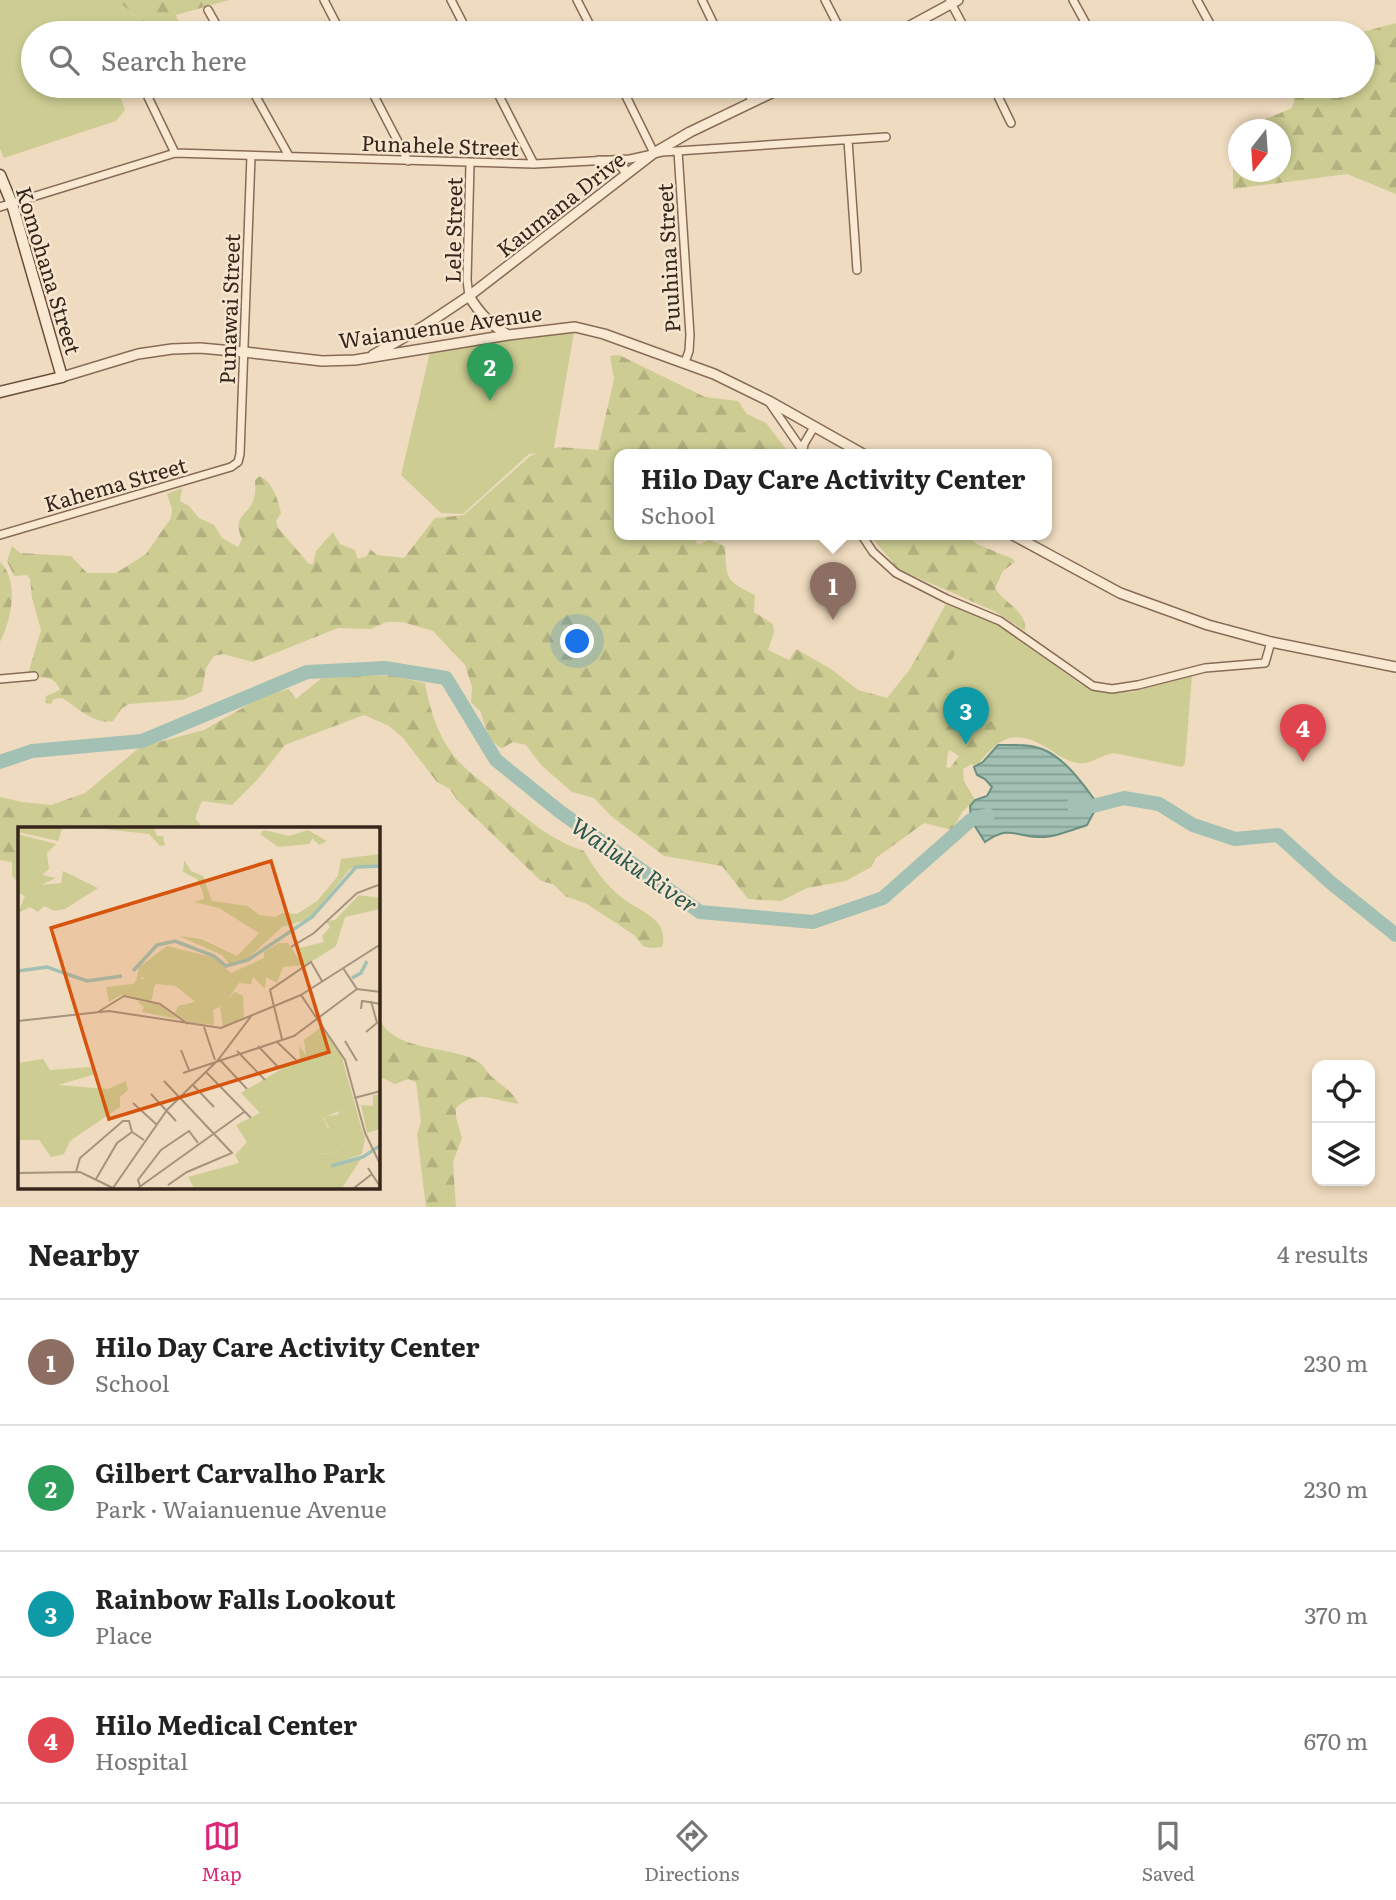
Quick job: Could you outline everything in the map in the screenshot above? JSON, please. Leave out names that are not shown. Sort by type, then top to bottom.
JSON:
[{"type":"main road","name":"Komohana Street","points":[[0,175],[12,204],[62,377]]},
{"type":"main road","name":"Waianuenue Avenue","points":[[0,392],[62,377]]},
{"type":"street","points":[[324,0],[335,21]]},
{"type":"street","points":[[451,0],[462,21]]},
{"type":"street","points":[[577,0],[588,21]]},
{"type":"street","points":[[702,0],[712,21]]},
{"type":"street","points":[[825,0],[836,21]]},
{"type":"street","points":[[1073,0],[1084,21]]},
{"type":"street","points":[[1197,0],[1208,21]]},
{"type":"street","points":[[918,21],[953,1],[962,21]]},
{"type":"street","points":[[208,10],[214,21]]},
{"type":"street","points":[[148,98],[175,153]]},
{"type":"street","points":[[257,98],[289,156]]},
{"type":"street","points":[[375,98],[408,161]]},
{"type":"street","points":[[500,98],[534,164]]},
{"type":"street","points":[[627,98],[654,153]]},
{"type":"street","name":"Kaumana Drive","points":[[361,359],[381,352],[469,296],[654,153],[759,98]]},
{"type":"street","points":[[999,98],[1012,122]]},
{"type":"street","name":"Punahele Street","points":[[0,207],[175,153],[534,164],[630,159],[654,153],[886,137]]},
{"type":"street","points":[[848,140],[857,270]]},
{"type":"street","name":"Puuhina Street","points":[[678,151],[690,335],[685,362]]},
{"type":"street","name":"Punawai Street","points":[[238,462],[251,156]]},
{"type":"street","points":[[599,161],[618,163],[625,174]]},
{"type":"street","name":"Lele Street","points":[[469,296],[467,280],[470,163]]},
{"type":"street","points":[[469,296],[480,314],[491,325],[508,335]]},
{"type":"street","name":"Waianuenue Avenue","points":[[62,377],[138,354],[158,351],[200,348],[322,361],[376,358],[559,328],[589,329],[714,374],[769,401],[854,449]]},
{"type":"street","points":[[769,401],[801,449]]},
{"type":"street","points":[[804,449],[814,427]]},
{"type":"street","name":"Kahema Street","points":[[0,535],[231,467],[238,462]]},
{"type":"street","points":[[865,540],[873,552],[896,573],[947,599],[1000,621],[1093,686],[1112,689],[1205,668],[1265,663],[1271,642]]},
{"type":"street","points":[[1022,540],[1120,593],[1208,625],[1271,642],[1396,667]]},
{"type":"street","points":[[0,679],[34,676]]},
{"type":"green space","points":[[0,0],[116,0],[143,21],[21,21],[21,98],[120,98],[125,110],[116,121],[4,158],[0,149]]},
{"type":"green space","points":[[116,0],[229,0],[176,15],[178,21],[143,21]]},
{"type":"green space","points":[[1396,23],[1396,194],[1347,174],[1291,181],[1291,119],[1266,119],[1292,108],[1295,98],[1375,98],[1375,29]]},
{"type":"green space","points":[[1233,182],[1286,182],[1233,189]]},
{"type":"green space","points":[[575,327],[553,453],[529,454],[463,514],[441,513],[401,475],[431,348]]},
{"type":"green space","points":[[619,355],[705,397],[738,401],[747,414],[766,423],[786,449],[614,449],[614,540],[695,540],[698,545],[709,540],[725,546],[727,572],[732,582],[755,595],[754,612],[773,624],[774,633],[768,650],[789,660],[796,649],[831,669],[858,690],[887,698],[910,669],[944,614],[953,613],[961,618],[960,641],[948,670],[947,691],[948,703],[963,727],[948,753],[946,767],[950,768],[974,738],[996,718],[1003,716],[1012,725],[1007,732],[991,742],[973,763],[963,769],[964,781],[975,800],[963,811],[952,830],[924,823],[876,858],[871,867],[846,881],[807,888],[781,901],[748,899],[722,866],[664,856],[611,816],[594,798],[572,792],[541,765],[526,745],[513,742],[502,748],[493,742],[480,711],[471,702],[472,687],[465,665],[433,631],[402,622],[386,622],[371,629],[338,628],[253,662],[223,654],[214,656],[206,668],[202,692],[182,700],[129,704],[122,708],[113,721],[106,722],[92,718],[62,698],[54,699],[51,704],[45,703],[46,696],[60,690],[58,686],[50,679],[33,678],[28,674],[41,630],[30,579],[27,575],[14,576],[7,561],[12,546],[20,553],[71,556],[87,573],[116,573],[146,554],[171,518],[172,509],[167,494],[182,488],[180,501],[189,506],[199,518],[214,525],[222,538],[238,547],[242,539],[239,531],[240,520],[252,504],[255,480],[260,476],[269,483],[276,497],[281,513],[276,521],[278,528],[309,564],[313,564],[316,551],[333,532],[340,544],[355,550],[358,559],[367,556],[370,549],[377,555],[404,558],[435,518],[464,515],[530,456],[559,447],[598,450],[614,379],[610,356]]},
{"type":"green space","points":[[874,540],[973,540],[1013,559],[1015,562],[1003,571],[995,588],[1023,618],[1025,631],[994,611],[898,569]]},
{"type":"green space","points":[[0,562],[10,580],[12,601],[0,642]]},
{"type":"green space","points":[[948,600],[999,625],[1082,685],[1107,693],[1132,692],[1192,675],[1185,763],[1182,767],[1114,753],[1087,763],[1078,763],[1032,740],[1013,737],[990,750],[976,767],[888,710]]},
{"type":"green space","points":[[331,674],[393,676],[425,683],[438,728],[456,758],[474,776],[539,828],[584,851],[616,892],[657,922],[662,929],[662,947],[643,946],[634,935],[587,904],[565,896],[553,884],[541,881],[457,800],[450,789],[437,782],[403,738],[389,726],[364,715],[285,745],[258,779],[232,805],[202,801],[195,818],[202,827],[18,827],[18,882],[12,876],[12,862],[0,860],[0,797],[51,805],[85,793],[140,747],[204,730],[265,695],[289,689],[296,699],[323,677]]},
{"type":"green space","points":[[380,1020],[386,1029],[410,1043],[467,1056],[479,1062],[519,1104],[479,1097],[456,1108],[462,1138],[453,1162],[456,1207],[426,1207],[417,1134],[421,1122],[416,1082],[408,1079],[395,1084],[380,1077]]},
{"type":"shaded area","points":[[998,745],[1037,747],[1064,764],[1094,799],[1094,812],[1087,825],[1044,837],[1000,834],[985,842],[971,820],[970,806],[975,800],[987,796],[992,787],[977,775],[974,767],[983,762]]},
{"type":"waterway","name":"Wailuku River","points":[[0,762],[32,751],[142,741],[307,672],[385,668],[446,678],[496,760],[559,811],[700,912],[813,922],[883,898],[971,820],[988,815]]},
{"type":"waterway","name":"Wailuku River","points":[[1073,805],[1093,806],[1124,798],[1159,804],[1193,825],[1235,839],[1278,835],[1330,882],[1396,935]]},
{"type":"place","name":"Gilbert Carvalho Park","points":[[490,401]]},
{"type":"place","name":"Hilo Day Care Activity Center","points":[[833,620]]},
{"type":"place","name":"Rainbow Falls Lookout","points":[[966,745]]},
{"type":"place","name":"Hilo Medical Center","points":[[1303,762]]}]
